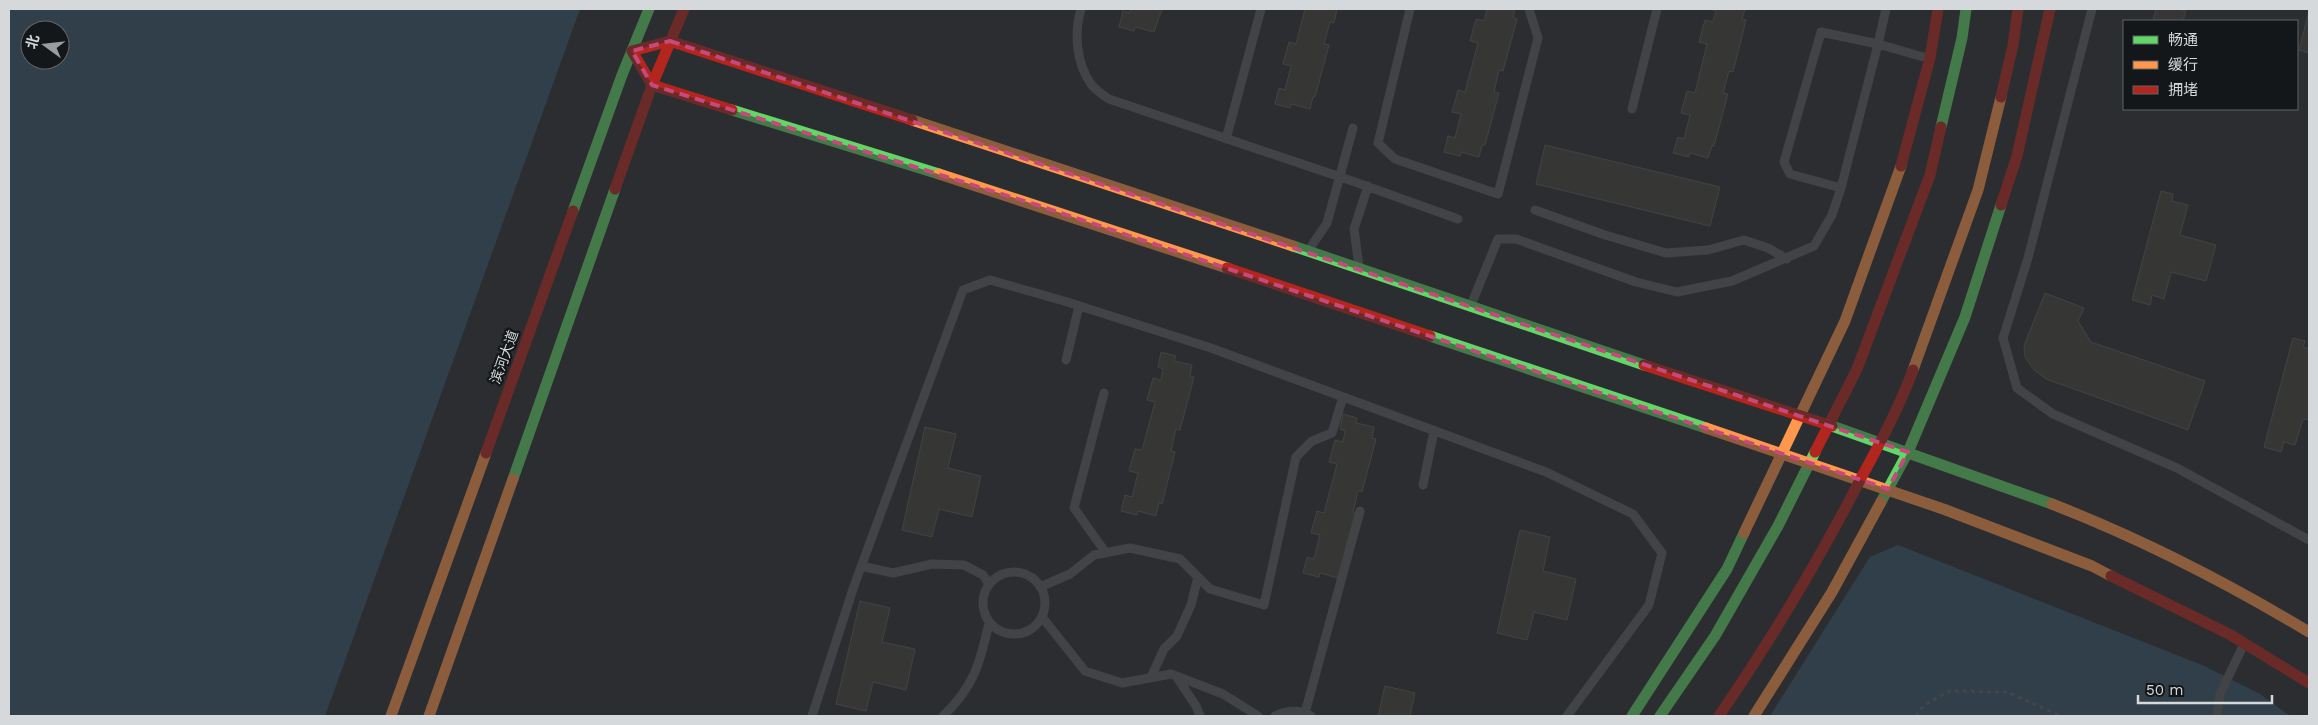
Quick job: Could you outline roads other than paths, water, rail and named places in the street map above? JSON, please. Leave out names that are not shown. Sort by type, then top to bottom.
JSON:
[{"type":"street","name":"滨河大道","points":[[391,716],[632,51],[649,9]]},
{"type":"street","points":[[429,716],[652,86],[684,9]]},
{"type":"street","points":[[1632,716],[1727,569],[1801,417],[1845,321],[1898,179],[1930,58],[1938,9]]},
{"type":"street","points":[[1660,716],[1715,636],[1778,526],[1857,370],[1930,175],[1962,38],[1966,9]]},
{"type":"street","points":[[1719,716],[1760,656],[1825,548],[1880,442],[1909,381],[1978,190],[2013,45],[2018,9]]},
{"type":"street","points":[[1754,716],[1832,592],[1888,490],[1908,452],[1965,317],[2014,165],[2050,9]]},
{"type":"street","points":[[2309,632],[2250,596],[2112,528],[1966,470],[1801,417],[1050,164],[670,41],[632,51],[652,86],[1037,205],[1783,453],[2092,566],[2244,644],[2309,683]]},
{"type":"lane","points":[[1081,9],[1076,26],[1080,60],[1091,84],[1109,99],[1368,186],[1458,219]]},
{"type":"lane","points":[[1226,139],[1262,9]]},
{"type":"lane","points":[[1410,9],[1378,143],[1395,159],[1498,194],[1538,38],[1529,9]]},
{"type":"lane","points":[[1632,109],[1657,9]]},
{"type":"lane","points":[[1471,306],[1498,239],[1516,239],[1636,282],[1677,292],[1732,281],[1814,246],[1832,215],[1886,9]]},
{"type":"lane","points":[[2092,9],[2028,258],[2003,338],[2017,388],[2053,414],[2177,468],[2309,540]]},
{"type":"lane","points":[[1840,188],[1790,174],[1784,162],[1821,32],[1878,44],[1930,58]]},
{"type":"lane","points":[[1308,251],[1328,223],[1353,128]]},
{"type":"lane","points":[[1359,268],[1354,229],[1368,186]]},
{"type":"lane","points":[[1535,210],[1605,235],[1666,253],[1708,250],[1744,240],[1768,248],[1786,259]]},
{"type":"lane","points":[[812,716],[861,566],[963,290],[990,280],[1210,348],[1546,472],[1633,514],[1662,553],[1650,605],[1567,716]]},
{"type":"lane","points":[[1066,360],[1079,306]]},
{"type":"lane","points":[[1104,393],[1074,508],[1106,553]]},
{"type":"lane","points":[[1040,587],[1070,574],[1094,555],[1130,548],[1180,559],[1210,589],[1264,605],[1296,457],[1312,441],[1332,433],[1343,397]]},
{"type":"lane","points":[[1423,485],[1434,431]]},
{"type":"lane","points":[[1276,716],[1285,712],[1295,711],[1308,715],[1360,512]]},
{"type":"lane","points":[[861,566],[893,573],[932,564],[964,565],[983,575],[989,584]]},
{"type":"lane","points":[[1015,572],[1025,574],[1034,579],[1040,587],[1044,596],[1042,617],[1027,631],[1017,634],[1006,634],[997,630],[989,622],[984,613],[984,593],[996,577],[1015,572]]},
{"type":"lane","points":[[1151,677],[1164,649],[1177,636],[1192,606],[1198,577]]},
{"type":"lane","points":[[1042,617],[1085,671],[1122,683],[1171,674],[1223,694],[1258,716]]},
{"type":"lane","points":[[943,716],[959,701],[980,663],[989,622]]},
{"type":"lane","points":[[2217,716],[2220,694],[2244,644]]},
{"type":"lane","points":[[1176,676],[1196,706],[1200,716]]}]
